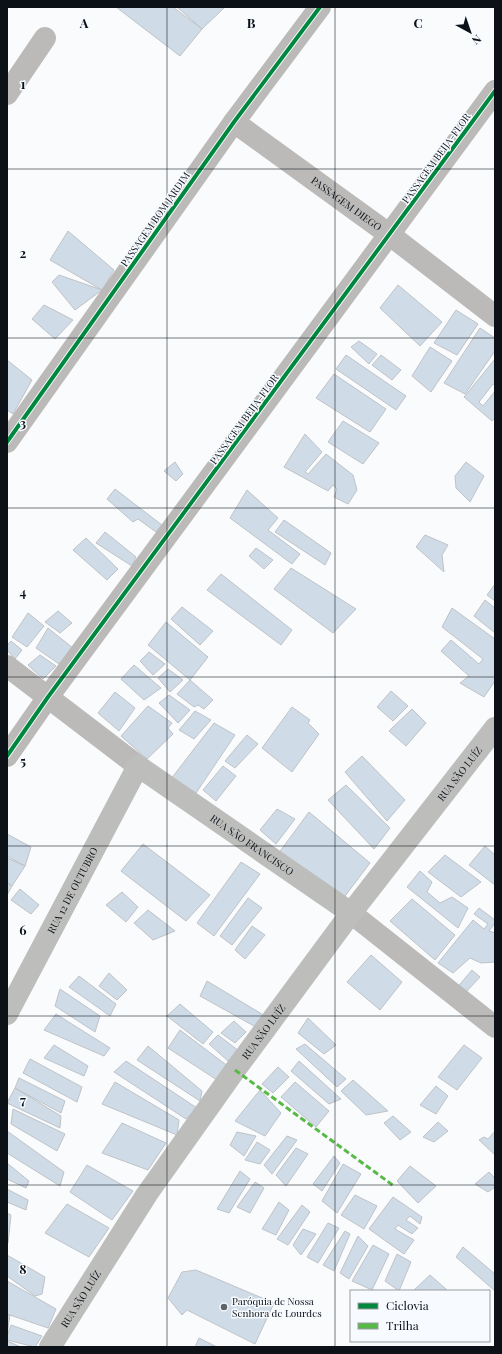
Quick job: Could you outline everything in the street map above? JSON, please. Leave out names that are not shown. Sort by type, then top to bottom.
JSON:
[{"type":"main road","name":"RUA SÃO LUÍZ","points":[[50,1347],[147,1194],[235,1070],[351,913],[495,728]]},
{"type":"main road","name":"RUA SÃO FRANCISCO","points":[[138,766],[351,913]]},
{"type":"main road","name":"RUA 12 DE OUTUBRO","points":[[7,1014],[138,766]]},
{"type":"street","name":"PASSAGEM BOM JARDIM","points":[[7,442],[234,122],[320,7]]},
{"type":"street","points":[[7,94],[45,38]]},
{"type":"street","name":"PASSAGEM BEIJA-FLOR","points":[[7,756],[48,697],[495,91]]},
{"type":"street","name":"PASSAGEM DIEGO","points":[[234,122],[390,235],[495,316]]},
{"type":"street","name":"RUA SÃO FRANCISCO","points":[[7,666],[138,766]]},
{"type":"street","name":"RUA SÃO FRANCISCO","points":[[351,913],[495,1027]]},
{"type":"building","points":[[116,7],[173,7],[202,29],[180,56]]},
{"type":"building","points":[[177,7],[225,7],[202,29]]},
{"type":"building","points":[[68,231],[114,270],[102,290],[50,260]]},
{"type":"building","points":[[59,275],[102,290],[75,310],[52,282]]},
{"type":"building","points":[[398,285],[442,322],[420,346],[380,308]]},
{"type":"building","points":[[44,305],[73,320],[55,339],[32,319]]},
{"type":"building","points":[[456,310],[478,324],[457,355],[434,343]]},
{"type":"building","points":[[480,328],[495,338],[495,351],[465,394],[444,383]]},
{"type":"building","points":[[359,341],[377,354],[369,364],[351,347]]},
{"type":"building","points":[[430,347],[452,361],[431,392],[412,376]]},
{"type":"building","points":[[346,355],[406,396],[396,410],[336,369]]},
{"type":"building","points":[[381,355],[401,370],[392,380],[372,365]]},
{"type":"building","points":[[495,359],[495,385],[493,384],[479,402],[483,406],[495,391],[495,417],[492,421],[464,397]]},
{"type":"building","points":[[7,360],[32,380],[13,414],[7,410]]},
{"type":"building","points":[[334,374],[386,409],[370,432],[316,398]]},
{"type":"building","points":[[343,421],[379,443],[363,464],[328,442]]},
{"type":"building","points":[[305,434],[322,452],[305,472],[308,474],[326,454],[353,475],[357,490],[348,504],[334,497],[337,489],[333,485],[328,491],[284,467]]},
{"type":"building","points":[[175,462],[183,474],[176,481],[164,471]]},
{"type":"building","points":[[466,462],[484,476],[470,502],[456,488],[455,476]]},
{"type":"building","points":[[115,489],[162,525],[156,532],[138,519],[133,522],[107,499]]},
{"type":"building","points":[[247,490],[278,518],[268,530],[300,554],[292,564],[230,518]]},
{"type":"building","points":[[284,520],[331,553],[325,565],[275,532]]},
{"type":"building","points":[[105,532],[136,557],[132,566],[96,543]]},
{"type":"building","points":[[425,535],[448,545],[442,555],[444,572],[416,547]]},
{"type":"building","points":[[86,538],[118,569],[107,580],[73,550]]},
{"type":"building","points":[[256,548],[273,560],[264,569],[249,556]]},
{"type":"building","points":[[291,568],[356,609],[333,633],[274,589]]},
{"type":"building","points":[[221,574],[292,630],[281,645],[207,590]]},
{"type":"building","points":[[495,584],[495,601],[487,595]]},
{"type":"building","points":[[485,600],[495,608],[495,633],[474,616]]},
{"type":"building","points":[[182,607],[213,631],[200,645],[171,619]]},
{"type":"building","points":[[452,608],[495,639],[495,681],[484,697],[460,683],[469,676],[441,651],[451,640],[479,664],[483,659],[442,627]]},
{"type":"building","points":[[58,611],[72,623],[60,633],[45,622]]},
{"type":"building","points":[[28,613],[44,626],[27,647],[12,637]]},
{"type":"building","points":[[166,622],[208,657],[190,680],[148,645]]},
{"type":"building","points":[[48,628],[73,648],[59,664],[36,648]]},
{"type":"building","points":[[11,641],[22,650],[15,659],[7,650],[7,645]]},
{"type":"building","points":[[149,652],[165,664],[153,675],[140,661]]},
{"type":"building","points":[[40,655],[56,666],[43,679],[28,665]]},
{"type":"building","points":[[134,665],[161,688],[144,700],[121,679]]},
{"type":"building","points":[[168,669],[183,680],[170,692],[158,678]]},
{"type":"building","points":[[190,680],[213,700],[204,709],[198,705],[194,707],[177,694]]},
{"type":"building","points":[[391,691],[408,706],[393,721],[377,707]]},
{"type":"building","points":[[115,692],[135,708],[119,731],[98,713]]},
{"type":"building","points":[[169,695],[190,710],[178,723],[159,703]]},
{"type":"building","points":[[148,706],[172,723],[168,728],[173,734],[147,759],[121,736]]},
{"type":"building","points":[[292,707],[310,720],[308,723],[319,734],[292,772],[262,748]]},
{"type":"building","points":[[412,709],[426,723],[406,746],[389,731]]},
{"type":"building","points":[[195,711],[211,720],[194,739],[179,730]]},
{"type":"building","points":[[214,723],[235,735],[196,793],[171,779]]},
{"type":"building","points":[[247,735],[258,744],[235,768],[225,761]]},
{"type":"building","points":[[362,756],[405,800],[387,821],[345,772]]},
{"type":"building","points":[[223,766],[236,776],[216,801],[203,790]]},
{"type":"building","points":[[346,785],[390,828],[374,849],[328,800]]},
{"type":"building","points":[[277,809],[295,819],[276,844],[260,830]]},
{"type":"building","points":[[309,812],[370,863],[342,900],[278,854]]},
{"type":"building","points":[[7,834],[31,847],[25,866],[7,856]]},
{"type":"building","points":[[143,844],[210,895],[186,921],[121,871]]},
{"type":"building","points":[[485,846],[495,855],[495,885],[469,865]]},
{"type":"building","points":[[445,855],[481,882],[461,897],[428,872]]},
{"type":"building","points":[[7,858],[25,866],[12,886],[7,882]]},
{"type":"building","points":[[241,862],[260,874],[214,936],[197,923]]},
{"type":"building","points":[[420,871],[432,882],[427,892],[440,903],[452,897],[468,908],[458,928],[407,887]]},
{"type":"building","points":[[7,883],[12,886],[7,895]]},
{"type":"building","points":[[20,889],[39,905],[31,914],[11,900]]},
{"type":"building","points":[[122,892],[138,907],[126,922],[106,905]]},
{"type":"building","points":[[248,898],[262,908],[232,945],[220,936]]},
{"type":"building","points":[[412,899],[455,935],[435,960],[390,921]]},
{"type":"building","points":[[479,908],[495,920],[495,923],[489,931],[495,933],[495,962],[481,963],[470,958],[453,973],[438,963],[473,920],[484,929],[488,924],[474,914]]},
{"type":"building","points":[[148,910],[175,931],[153,940],[134,923]]},
{"type":"building","points":[[252,926],[265,935],[245,959],[235,950]]},
{"type":"building","points":[[371,955],[402,982],[380,1010],[347,982]]},
{"type":"building","points":[[472,970],[480,977],[465,993],[456,989]]},
{"type":"building","points":[[109,973],[127,990],[117,1000],[99,986]]},
{"type":"building","points":[[79,976],[116,1004],[110,1016],[69,987]]},
{"type":"building","points":[[207,981],[265,1016],[254,1026],[200,996]]},
{"type":"building","points":[[60,989],[100,1016],[95,1032],[55,1006]]},
{"type":"building","points":[[180,1004],[213,1032],[203,1044],[167,1016]]},
{"type":"building","points":[[56,1014],[110,1048],[104,1056],[44,1030]]},
{"type":"building","points":[[308,1018],[336,1045],[324,1054],[298,1033]]},
{"type":"building","points":[[234,1021],[246,1032],[235,1043],[221,1033]]},
{"type":"building","points":[[180,1030],[229,1067],[217,1080],[168,1048]]},
{"type":"building","points":[[218,1035],[239,1051],[228,1061],[209,1044]]},
{"type":"building","points":[[305,1044],[346,1079],[337,1087],[296,1049]]},
{"type":"building","points":[[54,1045],[88,1066],[84,1076],[44,1058]]},
{"type":"building","points":[[464,1045],[482,1058],[457,1090],[438,1077]]},
{"type":"building","points":[[148,1046],[202,1091],[200,1101],[137,1060]]},
{"type":"building","points":[[30,1059],[82,1087],[77,1102],[23,1073]]},
{"type":"building","points":[[126,1061],[197,1108],[186,1119],[114,1072]]},
{"type":"building","points":[[299,1061],[341,1099],[329,1104],[291,1071]]},
{"type":"building","points":[[278,1067],[289,1077],[273,1093],[262,1084]]},
{"type":"building","points":[[19,1078],[65,1101],[61,1113],[15,1088]]},
{"type":"building","points":[[353,1080],[388,1111],[366,1115],[341,1091]]},
{"type":"building","points":[[115,1082],[179,1120],[177,1135],[102,1104]]},
{"type":"building","points":[[295,1082],[329,1111],[316,1127],[281,1097]]},
{"type":"building","points":[[436,1086],[448,1096],[436,1114],[420,1105]]},
{"type":"building","points":[[15,1088],[61,1116],[60,1128],[7,1103]]},
{"type":"building","points":[[260,1090],[281,1113],[265,1136],[235,1121]]},
{"type":"building","points":[[13,1109],[65,1134],[57,1151],[11,1124]]},
{"type":"building","points":[[393,1116],[411,1132],[400,1140],[384,1123]]},
{"type":"building","points":[[438,1122],[448,1131],[434,1142],[423,1137]]},
{"type":"building","points":[[122,1123],[166,1143],[148,1170],[102,1153]]},
{"type":"building","points":[[7,1131],[64,1172],[60,1186],[7,1153]]},
{"type":"building","points":[[495,1131],[495,1155],[479,1140],[484,1137],[488,1139]]},
{"type":"building","points":[[237,1132],[256,1136],[244,1156],[230,1145]]},
{"type":"building","points":[[287,1136],[297,1140],[272,1174],[264,1165]]},
{"type":"building","points":[[257,1142],[270,1150],[260,1164],[245,1160]]},
{"type":"building","points":[[296,1148],[308,1154],[286,1186],[276,1175]]},
{"type":"building","points":[[334,1156],[340,1163],[322,1191],[313,1184]]},
{"type":"building","points":[[7,1163],[29,1181],[26,1188],[7,1179]]},
{"type":"building","points":[[343,1164],[361,1174],[337,1213],[322,1201]]},
{"type":"building","points":[[87,1165],[133,1191],[112,1220],[70,1192]]},
{"type":"building","points":[[410,1166],[436,1186],[418,1203],[397,1181]]},
{"type":"building","points":[[240,1171],[250,1179],[229,1213],[217,1209]]},
{"type":"building","points":[[489,1172],[495,1178],[495,1187],[488,1192],[475,1184]]},
{"type":"building","points":[[255,1182],[264,1188],[250,1213],[237,1207]]},
{"type":"building","points":[[7,1189],[28,1200],[26,1210],[7,1202]]},
{"type":"building","points":[[355,1195],[377,1206],[364,1229],[341,1215]]},
{"type":"building","points":[[393,1197],[422,1217],[420,1224],[410,1216],[406,1220],[418,1228],[412,1234],[398,1225],[395,1229],[414,1240],[404,1254],[369,1229]]},
{"type":"building","points":[[279,1202],[289,1210],[276,1235],[262,1229]]},
{"type":"building","points":[[67,1204],[109,1228],[89,1257],[45,1233]]},
{"type":"building","points":[[302,1205],[310,1212],[288,1245],[277,1239]]},
{"type":"building","points":[[7,1213],[11,1215],[8,1243],[7,1243]]},
{"type":"building","points":[[328,1223],[339,1228],[318,1263],[307,1257]]},
{"type":"building","points":[[303,1229],[316,1234],[301,1255],[293,1245]]},
{"type":"building","points":[[345,1231],[350,1234],[334,1271],[323,1265]]},
{"type":"building","points":[[358,1236],[368,1246],[349,1279],[340,1273]]},
{"type":"building","points":[[373,1245],[389,1254],[372,1290],[352,1281]]},
{"type":"building","points":[[463,1247],[495,1274],[495,1291],[456,1257]]},
{"type":"building","points":[[397,1254],[411,1262],[399,1290],[385,1281]]},
{"type":"building","points":[[7,1255],[45,1277],[42,1294],[35,1296],[7,1276]]},
{"type":"building","name":"Paróquia de Nossa Senhora de Lourdes","points":[[196,1270],[274,1303],[255,1344],[187,1310],[182,1315],[168,1298],[182,1272]]},
{"type":"building","points":[[430,1275],[446,1289],[446,1290],[414,1290]]},
{"type":"building","points":[[7,1281],[56,1309],[48,1328],[7,1314]]},
{"type":"building","points":[[7,1315],[10,1315],[7,1334]]},
{"type":"building","points":[[11,1325],[42,1336],[35,1347],[7,1340]]},
{"type":"building","points":[[199,1338],[217,1347],[195,1347]]},
{"type":"building","points":[[7,1341],[21,1347],[7,1347]]},
{"type":"marked path","points":[[235,1070],[394,1186]]},
{"type":"cycle path","points":[[7,442],[234,122],[320,7]]},
{"type":"cycle path","points":[[7,756],[48,697],[495,91]]},
{"type":"place","name":"Paróquia de Nossa Senhora de Lourdes","points":[[224,1307]]}]
